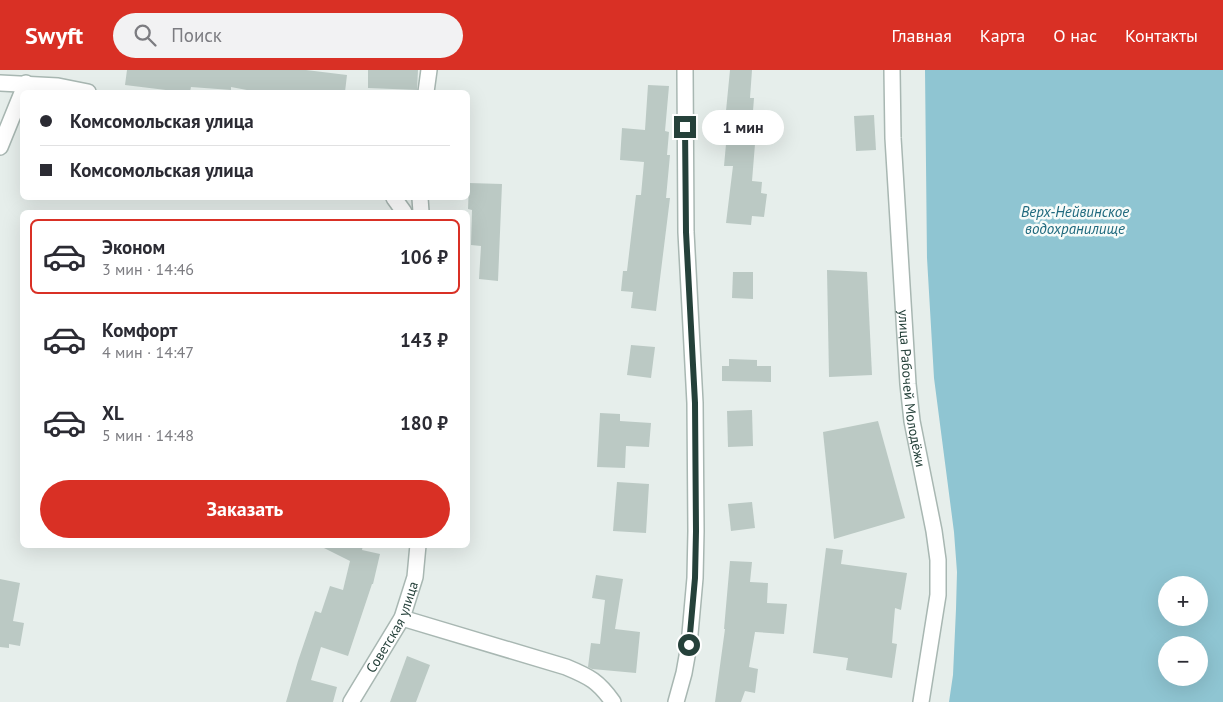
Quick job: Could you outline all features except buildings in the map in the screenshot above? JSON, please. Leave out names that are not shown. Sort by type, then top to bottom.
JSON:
[{"type":"street","points":[[426,90],[429,70]]},
{"type":"street","points":[[676,702],[689,645],[695,578],[696,531],[695,403],[686,232],[685,70]]},
{"type":"street","name":"улица Рабочей Молодёжи","points":[[892,70],[892,138],[908,384],[912,421],[938,560],[938,595],[921,702]]},
{"type":"street","points":[[0,83],[26,83],[78,90]]},
{"type":"street","points":[[23,90],[26,83]]},
{"type":"street","points":[[0,147],[20,98]]},
{"type":"street","name":"Советская улица","points":[[351,702],[402,618],[415,577],[418,548]]},
{"type":"street","points":[[402,618],[566,667],[589,676],[604,689],[613,702]]},
{"type":"water","name":"Верх-Нейвинское водохранилище","points":[[925,70],[1223,70],[1223,702],[949,702],[953,675],[957,572],[954,532],[934,378],[927,258]]},
{"type":"route","points":[[685,127],[686,232],[695,403],[696,531],[695,578],[689,645]]}]
